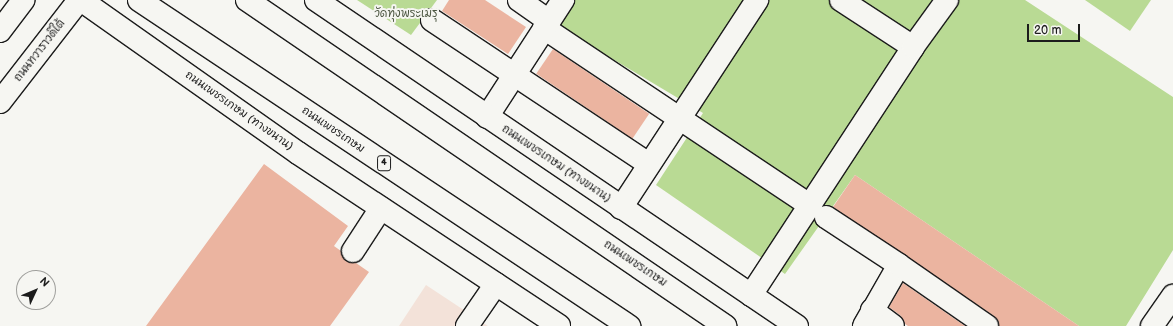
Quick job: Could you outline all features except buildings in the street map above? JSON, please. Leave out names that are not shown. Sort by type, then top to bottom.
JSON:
[{"type":"main road","points":[[0,32],[23,0]]},
{"type":"main road","name":"ถนนทวาราวดีใต้","points":[[0,102],[80,0]]},
{"type":"main road","name":"ถนนเพชรเกษม (ทางขนาน)","points":[[80,0],[381,208],[559,326]]},
{"type":"main road","name":"ถนนเพชรเกษม","points":[[139,0],[629,326]]},
{"type":"main road","name":"ถนนเพชรเกษม","points":[[247,0],[726,326]]},
{"type":"main road","name":"ถนนเพชรเกษม (ทางขนาน)","points":[[316,0],[797,326]]},
{"type":"main road","points":[[519,0],[546,25],[680,118],[987,326]]},
{"type":"main road","points":[[487,117],[563,0]]},
{"type":"main road","points":[[621,208],[757,0]]},
{"type":"main road","points":[[842,0],[913,47]]},
{"type":"main road","points":[[751,295],[819,211],[913,47],[947,0]]},
{"type":"main road","points":[[432,20],[649,164]]},
{"type":"main road","points":[[353,252],[381,208]]},
{"type":"main road","points":[[893,326],[868,318],[899,265]]},
{"type":"main road","points":[[467,326],[496,284]]},
{"type":"main road","points":[[1152,326],[1173,296]]},
{"type":"shaded area","points":[[426,285],[488,326],[399,326]]},
{"type":"green space","name":"วัดทุ่งพระเมรุ","points":[[357,0],[437,0],[411,35]]},
{"type":"green space","points":[[563,0],[1025,0],[1173,97],[1173,250],[1126,326],[1079,326],[855,175],[785,274],[656,185],[703,113],[549,21]]},
{"type":"green space","points":[[1085,0],[1151,0],[1130,31]]}]
